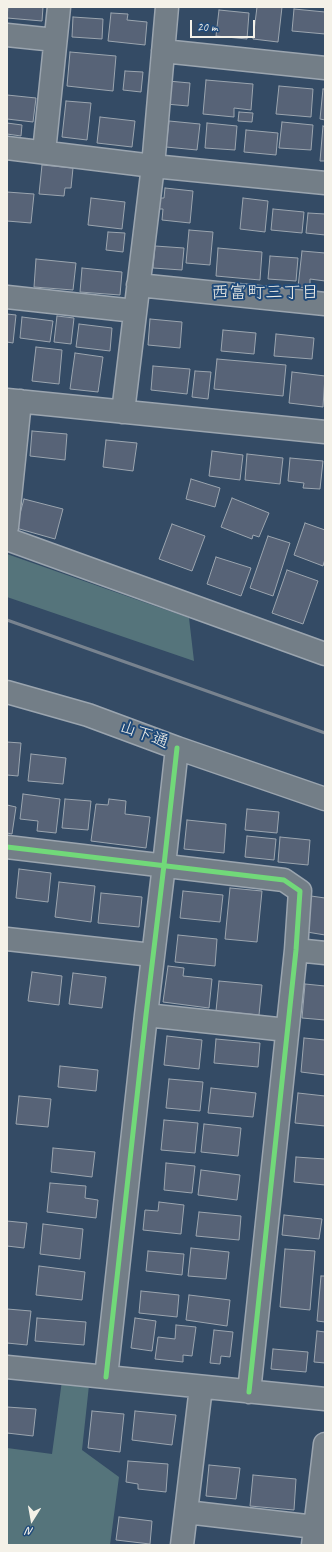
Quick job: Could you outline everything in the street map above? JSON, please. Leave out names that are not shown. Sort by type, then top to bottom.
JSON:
[{"type":"street","points":[[44,152],[59,7]]},
{"type":"street","points":[[123,412],[153,166],[167,7]]},
{"type":"street","points":[[7,34],[55,40]]},
{"type":"street","points":[[163,51],[325,68]]},
{"type":"street","points":[[7,148],[153,166],[325,182]]},
{"type":"street","points":[[138,286],[325,304]]},
{"type":"street","points":[[7,297],[135,311]]},
{"type":"street","points":[[7,527],[13,400],[325,432]]},
{"type":"street","points":[[7,539],[325,654]]},
{"type":"street","name":"山下通","points":[[7,692],[88,715],[177,748],[325,799]]},
{"type":"street","points":[[106,1377],[152,955],[177,748]]},
{"type":"street","points":[[7,847],[284,880],[300,891],[296,950],[249,1392]]},
{"type":"street","points":[[7,939],[152,955]]},
{"type":"street","points":[[296,950],[325,954]]},
{"type":"street","points":[[146,1015],[287,1030]]},
{"type":"street","points":[[7,1367],[325,1399]]},
{"type":"street","points":[[182,1545],[201,1387]]},
{"type":"street","points":[[186,1512],[314,1536],[325,1444]]},
{"type":"green space","points":[[7,554],[189,618],[194,661],[7,597]]},
{"type":"green space","points":[[63,1373],[90,1376],[82,1450],[119,1477],[110,1545],[7,1545],[7,1448],[52,1454]]},
{"type":"building","points":[[8,7],[43,7],[42,21],[7,18]]},
{"type":"building","points":[[257,7],[282,7],[278,42],[253,39]]},
{"type":"building","points":[[294,9],[325,12],[325,34],[292,31]]},
{"type":"building","points":[[219,10],[249,13],[247,39],[216,36]]},
{"type":"building","points":[[111,13],[128,14],[127,20],[147,22],[145,45],[108,41]]},
{"type":"building","points":[[73,17],[103,19],[102,39],[72,37]]},
{"type":"building","points":[[70,52],[116,56],[113,91],[67,86]]},
{"type":"building","points":[[125,71],[143,72],[141,92],[123,90]]},
{"type":"building","points":[[206,80],[253,84],[251,110],[234,108],[234,117],[203,114]]},
{"type":"building","points":[[168,81],[190,83],[188,106],[166,104]]},
{"type":"building","points":[[279,86],[313,89],[311,117],[276,114]]},
{"type":"building","points":[[323,89],[325,89],[325,120],[320,119]]},
{"type":"building","points":[[7,95],[36,98],[33,122],[7,119]]},
{"type":"building","points":[[66,101],[91,103],[87,140],[62,137]]},
{"type":"building","points":[[239,112],[253,113],[252,122],[238,121]]},
{"type":"building","points":[[100,117],[135,121],[132,147],[97,143]]},
{"type":"building","points":[[169,121],[200,124],[197,150],[166,147]]},
{"type":"building","points":[[282,122],[313,125],[311,150],[279,148]]},
{"type":"building","points":[[7,123],[22,125],[21,136],[7,134]]},
{"type":"building","points":[[207,123],[237,126],[235,150],[205,148]]},
{"type":"building","points":[[323,126],[325,127],[325,161],[320,161]]},
{"type":"building","points":[[246,130],[278,133],[276,155],[244,152]]},
{"type":"building","points":[[42,165],[73,168],[71,188],[65,188],[64,196],[39,194]]},
{"type":"building","points":[[165,188],[193,191],[190,223],[162,220],[163,209],[158,209],[159,198],[164,198]]},
{"type":"building","points":[[7,192],[34,194],[31,223],[7,221]]},
{"type":"building","points":[[91,198],[125,202],[122,229],[88,225]]},
{"type":"building","points":[[243,198],[268,201],[265,232],[240,229]]},
{"type":"building","points":[[273,209],[304,212],[302,233],[271,230]]},
{"type":"building","points":[[308,213],[325,214],[325,235],[306,233]]},
{"type":"building","points":[[189,230],[213,232],[210,265],[186,263]]},
{"type":"building","points":[[108,232],[125,233],[123,252],[106,250]]},
{"type":"building","points":[[155,246],[184,248],[182,270],[153,268]]},
{"type":"building","points":[[218,248],[262,252],[260,280],[216,276]]},
{"type":"building","points":[[302,251],[325,253],[325,281],[310,279],[310,288],[298,287]]},
{"type":"building","points":[[270,256],[298,258],[296,281],[268,279]]},
{"type":"building","points":[[36,259],[76,263],[73,290],[34,287]]},
{"type":"building","points":[[82,268],[122,272],[120,295],[80,292]]},
{"type":"building","points":[[7,314],[16,315],[13,343],[7,342]]},
{"type":"building","points":[[57,316],[74,318],[71,344],[54,342]]},
{"type":"building","points":[[22,317],[53,321],[50,342],[20,338]]},
{"type":"building","points":[[150,319],[182,322],[180,348],[148,345]]},
{"type":"building","points":[[79,324],[112,328],[110,351],[76,347]]},
{"type":"building","points":[[223,330],[256,333],[254,354],[221,351]]},
{"type":"building","points":[[276,334],[314,338],[312,359],[274,356]]},
{"type":"building","points":[[36,347],[62,350],[59,384],[32,381]]},
{"type":"building","points":[[75,353],[103,357],[98,392],[70,389]]},
{"type":"building","points":[[217,359],[286,365],[283,396],[214,389]]},
{"type":"building","points":[[153,366],[190,369],[187,394],[151,390]]},
{"type":"building","points":[[195,371],[211,372],[208,399],[192,397]]},
{"type":"building","points":[[292,372],[325,376],[323,407],[289,403]]},
{"type":"building","points":[[32,431],[67,434],[65,460],[30,456]]},
{"type":"building","points":[[106,440],[137,443],[133,471],[103,467]]},
{"type":"building","points":[[212,451],[243,455],[240,480],[209,476]]},
{"type":"building","points":[[247,454],[283,458],[280,484],[245,480]]},
{"type":"building","points":[[290,458],[323,461],[320,489],[303,488],[304,483],[288,481]]},
{"type":"building","points":[[191,479],[220,488],[215,507],[186,499]]},
{"type":"building","points":[[232,498],[269,513],[259,537],[253,535],[252,539],[221,527]]},
{"type":"building","points":[[24,499],[63,509],[55,539],[16,528]]},
{"type":"building","points":[[305,523],[325,530],[325,559],[323,566],[294,555]]},
{"type":"building","points":[[172,524],[205,536],[192,571],[159,559]]},
{"type":"building","points":[[268,536],[290,543],[273,596],[250,588]]},
{"type":"building","points":[[216,557],[251,568],[241,596],[207,584]]},
{"type":"building","points":[[287,570],[318,581],[303,624],[272,613]]},
{"type":"building","points":[[7,742],[21,743],[18,776],[7,775]]},
{"type":"building","points":[[31,754],[66,758],[63,784],[28,781]]},
{"type":"building","points":[[23,794],[60,799],[56,833],[37,831],[38,821],[20,819]]},
{"type":"building","points":[[65,799],[91,801],[88,830],[62,828]]},
{"type":"building","points":[[109,799],[126,801],[125,814],[150,817],[146,848],[91,841],[96,804],[108,805]]},
{"type":"building","points":[[7,805],[16,807],[12,834],[7,833]]},
{"type":"building","points":[[247,809],[279,812],[277,833],[245,830]]},
{"type":"building","points":[[187,820],[226,824],[224,853],[184,849]]},
{"type":"building","points":[[247,836],[276,839],[274,860],[245,857]]},
{"type":"building","points":[[280,837],[310,840],[308,865],[278,862]]},
{"type":"building","points":[[19,869],[51,873],[48,902],[16,898]]},
{"type":"building","points":[[59,882],[95,886],[91,922],[55,917]]},
{"type":"building","points":[[230,888],[262,891],[257,942],[225,939]]},
{"type":"building","points":[[183,891],[223,895],[220,922],[180,918]]},
{"type":"building","points":[[101,893],[142,897],[139,927],[98,923]]},
{"type":"building","points":[[311,896],[325,898],[325,935],[307,932]]},
{"type":"building","points":[[178,935],[217,939],[215,966],[175,962]]},
{"type":"building","points":[[168,966],[184,968],[183,976],[212,979],[209,1008],[163,1002]]},
{"type":"building","points":[[32,972],[62,976],[59,1005],[28,1001]]},
{"type":"building","points":[[73,973],[106,977],[102,1008],[69,1004]]},
{"type":"building","points":[[219,981],[262,985],[259,1015],[216,1011]]},
{"type":"building","points":[[305,984],[325,986],[325,1020],[302,1018]]},
{"type":"building","points":[[167,1036],[202,1040],[199,1069],[164,1065]]},
{"type":"building","points":[[304,1038],[325,1040],[325,1075],[301,1072]]},
{"type":"building","points":[[216,1039],[260,1043],[258,1067],[214,1063]]},
{"type":"building","points":[[60,1066],[98,1070],[96,1091],[58,1087]]},
{"type":"building","points":[[169,1079],[203,1082],[200,1111],[166,1108]]},
{"type":"building","points":[[211,1088],[256,1093],[253,1117],[208,1113]]},
{"type":"building","points":[[298,1093],[325,1096],[325,1126],[295,1123]]},
{"type":"building","points":[[19,1096],[51,1099],[48,1127],[16,1124]]},
{"type":"building","points":[[164,1120],[198,1123],[195,1153],[161,1150]]},
{"type":"building","points":[[204,1124],[241,1128],[238,1156],[201,1152]]},
{"type":"building","points":[[53,1148],[95,1152],[92,1177],[51,1172]]},
{"type":"building","points":[[296,1157],[325,1159],[325,1185],[294,1182]]},
{"type":"building","points":[[166,1163],[195,1166],[192,1193],[164,1190]]},
{"type":"building","points":[[201,1170],[240,1175],[237,1200],[198,1195]]},
{"type":"building","points":[[50,1183],[86,1186],[85,1198],[98,1200],[96,1218],[47,1212]]},
{"type":"building","points":[[159,1202],[184,1205],[181,1234],[143,1230],[145,1210],[158,1211]]},
{"type":"building","points":[[199,1212],[241,1216],[239,1240],[196,1236]]},
{"type":"building","points":[[284,1215],[322,1219],[319,1239],[282,1235]]},
{"type":"building","points":[[7,1221],[27,1223],[24,1248],[7,1246]]},
{"type":"building","points":[[43,1224],[83,1229],[80,1259],[40,1254]]},
{"type":"building","points":[[191,1248],[229,1252],[226,1279],[188,1276]]},
{"type":"building","points":[[285,1249],[315,1251],[310,1310],[280,1307]]},
{"type":"building","points":[[148,1251],[184,1254],[182,1275],[146,1271]]},
{"type":"building","points":[[39,1266],[85,1272],[82,1300],[36,1295]]},
{"type":"building","points":[[321,1276],[325,1276],[325,1322],[317,1321]]},
{"type":"building","points":[[141,1291],[179,1295],[177,1317],[139,1313]]},
{"type":"building","points":[[189,1295],[230,1300],[227,1326],[186,1320]]},
{"type":"building","points":[[7,1309],[31,1311],[27,1345],[7,1343]]},
{"type":"building","points":[[37,1318],[86,1322],[84,1345],[35,1341]]},
{"type":"building","points":[[135,1318],[156,1321],[152,1351],[131,1348]]},
{"type":"building","points":[[176,1325],[196,1327],[192,1356],[183,1355],[183,1362],[155,1359],[158,1337],[175,1339]]},
{"type":"building","points":[[214,1330],[233,1332],[230,1357],[221,1356],[220,1364],[210,1363]]},
{"type":"building","points":[[317,1331],[325,1332],[325,1363],[314,1362]]},
{"type":"building","points":[[273,1349],[308,1352],[306,1372],[271,1369]]},
{"type":"building","points":[[7,1407],[36,1409],[33,1436],[7,1433]]},
{"type":"building","points":[[92,1411],[124,1414],[120,1452],[88,1448]]},
{"type":"building","points":[[135,1411],[176,1415],[172,1445],[132,1440]]},
{"type":"building","points":[[128,1461],[168,1464],[166,1492],[138,1489],[138,1484],[126,1482]]},
{"type":"building","points":[[209,1465],[240,1468],[236,1499],[206,1496]]},
{"type":"building","points":[[253,1475],[296,1479],[294,1510],[250,1506]]},
{"type":"building","points":[[119,1517],[152,1521],[150,1544],[116,1540]]},
{"type":"railway","points":[[7,620],[325,733]]},
{"type":"cycle path","points":[[106,1377],[177,748]]},
{"type":"cycle path","points":[[7,847],[284,880],[300,891],[296,950],[249,1392]]},
{"type":"district","name":"西富町三丁目","points":[[265,293]]}]
